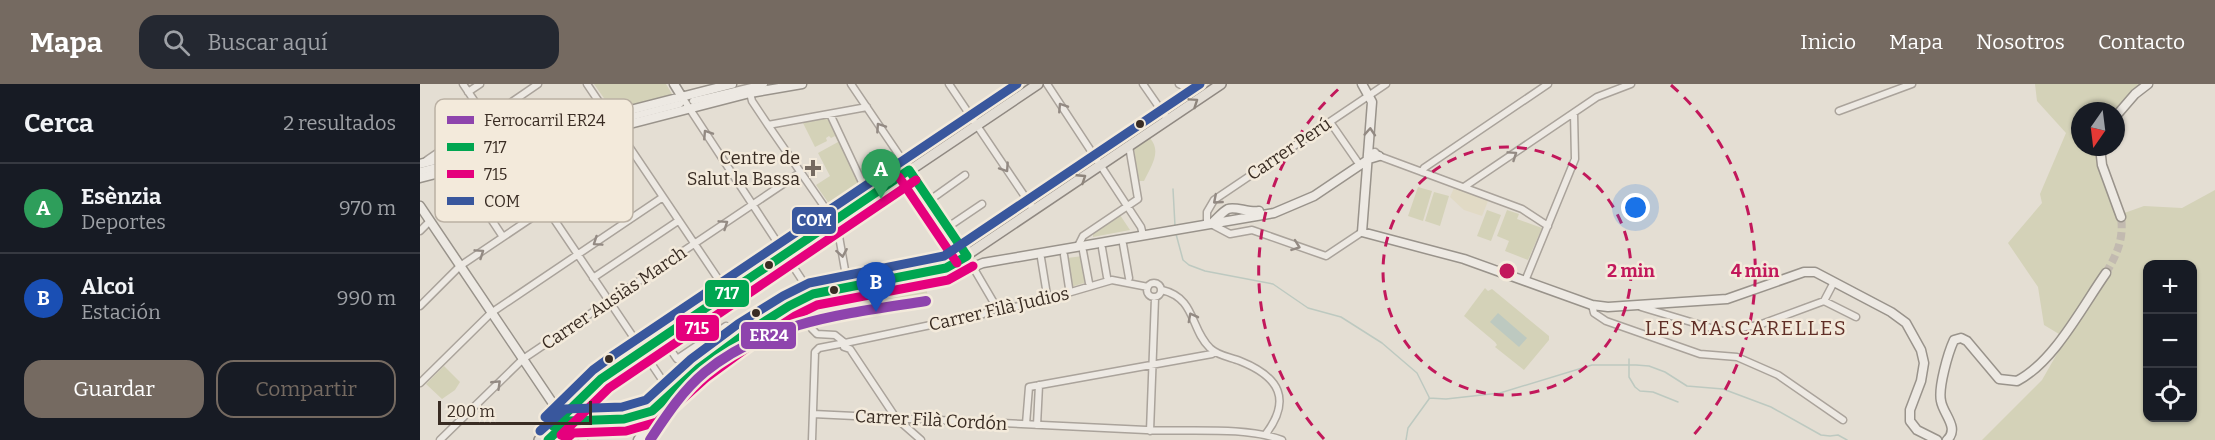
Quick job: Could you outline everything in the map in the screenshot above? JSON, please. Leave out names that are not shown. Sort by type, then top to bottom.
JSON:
[{"type":"main road","points":[[548,440],[583,398],[608,374],[641,350],[1038,84]]},
{"type":"main road","points":[[539,440],[564,420],[616,420],[652,411],[699,368],[745,334],[813,294],[946,268],[1221,84]]},
{"type":"main road","points":[[583,398],[580,408],[588,420]]},
{"type":"street","points":[[463,84],[472,99]]},
{"type":"street","points":[[468,92],[480,84]]},
{"type":"street","points":[[516,99],[538,84]]},
{"type":"street","points":[[587,84],[595,99]]},
{"type":"street","points":[[674,84],[681,101]]},
{"type":"street","points":[[633,119],[732,84]]},
{"type":"street","points":[[692,105],[738,88],[764,84]]},
{"type":"street","points":[[633,120],[692,105],[802,84]]},
{"type":"street","points":[[851,84],[967,255],[997,308]]},
{"type":"street","points":[[949,84],[1034,210]]},
{"type":"street","points":[[1047,84],[1146,234]]},
{"type":"street","points":[[1143,84],[1168,120]]},
{"type":"street","points":[[1362,84],[1372,102],[1362,232]]},
{"type":"street","name":"Carrer Perú","points":[[1209,224],[1208,212],[1214,200],[1386,84]]},
{"type":"street","points":[[1422,172],[1424,168],[1548,84]]},
{"type":"street","points":[[1464,188],[1597,97],[1631,84]]},
{"type":"street","points":[[1839,111],[1912,84]]},
{"type":"street","points":[[2125,105],[2135,93],[2148,84]]},
{"type":"street","points":[[750,93],[752,101],[834,221],[838,229],[848,287]]},
{"type":"street","points":[[633,113],[681,101],[692,105],[804,283],[809,316]]},
{"type":"street","points":[[768,125],[867,107]]},
{"type":"street","points":[[1525,281],[1575,159],[1574,113]]},
{"type":"street","points":[[830,114],[869,197]]},
{"type":"street","points":[[1330,122],[1357,161]]},
{"type":"street","points":[[1089,283],[1080,248],[1083,236],[1138,199],[1129,146]]},
{"type":"street","points":[[633,154],[727,292]]},
{"type":"street","points":[[898,278],[909,279],[974,268],[983,263],[1209,224],[1223,227],[1245,224],[1302,202],[1369,156]]},
{"type":"street","points":[[1209,224],[1232,208],[1252,212],[1289,202],[1309,193],[1357,161],[1369,156],[1379,156],[1522,209],[1548,226]]},
{"type":"street","points":[[2101,156],[2102,165],[2121,217]]},
{"type":"street","points":[[422,169],[435,159]]},
{"type":"street","name":"Carrer Ausiàs March","points":[[440,440],[523,359],[801,172]]},
{"type":"street","points":[[930,200],[965,175]]},
{"type":"street","points":[[633,217],[663,197]]},
{"type":"street","points":[[948,227],[982,204]]},
{"type":"street","points":[[420,206],[564,420],[584,440]]},
{"type":"street","points":[[1238,209],[1245,224],[1252,230],[1326,256],[1362,232],[1464,259],[1592,305],[1635,306],[1732,298],[1806,272],[1818,273],[1904,321],[1921,350],[1924,369],[1909,419],[1917,430],[1937,440]]},
{"type":"street","points":[[1223,213],[1223,227]]},
{"type":"street","points":[[420,231],[430,221]]},
{"type":"street","points":[[593,278],[678,221]]},
{"type":"street","points":[[493,222],[503,237]]},
{"type":"street","points":[[420,306],[460,266],[526,222]]},
{"type":"street","points":[[555,222],[641,350],[668,397],[638,440]]},
{"type":"street","points":[[420,383],[491,313],[626,222]]},
{"type":"street","points":[[1123,244],[1130,278]]},
{"type":"street","points":[[1102,248],[1107,277]]},
{"type":"street","points":[[1064,255],[1069,288]]},
{"type":"street","points":[[1041,258],[1047,295]]},
{"type":"street","points":[[1947,440],[1952,436],[1953,429],[1942,406],[1940,393],[1954,340],[1965,339],[1999,379],[2018,381],[2049,353],[2106,273]]},
{"type":"street","name":"Carrer Filà Judios","points":[[813,414],[815,355],[819,348],[983,314],[997,308],[1023,306],[1112,280],[1148,287]]},
{"type":"street","points":[[1635,306],[1659,311],[1721,331],[1759,325],[1824,301],[1834,282]]},
{"type":"street","points":[[1155,298],[1148,294],[1148,287],[1155,283],[1184,303],[1206,343],[1215,352],[1256,369],[1277,390],[1281,400],[1280,409],[1265,435]]},
{"type":"street","points":[[1155,298],[1161,294],[1162,290]]},
{"type":"street","points":[[1150,430],[1155,298]]},
{"type":"street","points":[[1824,301],[1856,317]]},
{"type":"street","points":[[1592,305],[1594,313],[1606,321],[1701,354],[1735,356],[1776,374],[1844,420]]},
{"type":"street","points":[[661,336],[677,359],[726,326]]},
{"type":"street","points":[[812,329],[815,333],[835,334],[847,344],[896,418],[921,440]]},
{"type":"street","points":[[1026,424],[1030,387],[1215,352]]},
{"type":"street","points":[[1037,425],[1039,385]]},
{"type":"street","points":[[812,440],[813,414]]},
{"type":"street","name":"Carrer Filà Cordón","points":[[813,414],[1265,435],[1282,440]]},
{"type":"shaded area","points":[[594,84],[666,84],[672,94],[633,105],[633,99],[605,99]]},
{"type":"shaded area","points":[[2035,84],[2141,84],[2122,102],[2071,102],[2071,156],[2097,156],[2099,169],[2116,216],[2144,206],[2182,208],[2215,190],[2215,440],[1982,440],[2042,380],[2062,345],[2112,273],[2105,269],[2059,334],[2044,325],[2038,287],[2008,243],[2042,203],[2040,194],[2066,133],[2037,101]]},
{"type":"shaded area","points":[[826,117],[830,119],[864,191],[834,211],[816,185],[830,176],[818,153],[838,142],[835,136],[831,138],[829,136],[826,138],[827,141],[815,147],[802,121]]},
{"type":"shaded area","points":[[1150,138],[1155,149],[1154,159],[1144,181],[1138,181],[1134,149]]},
{"type":"shaded area","points":[[1418,187],[1432,191],[1423,221],[1408,216]]},
{"type":"shaded area","points":[[1454,188],[1488,201],[1482,216],[1464,210],[1450,197]]},
{"type":"shaded area","points":[[1434,192],[1449,196],[1440,226],[1425,221]]},
{"type":"shaded area","points":[[1487,210],[1501,215],[1491,241],[1477,236]]},
{"type":"shaded area","points":[[1507,210],[1519,214],[1517,219],[1542,228],[1528,260],[1505,251],[1509,241],[1497,236]]},
{"type":"shaded area","points":[[1120,215],[1130,230],[1093,237],[1093,234]]},
{"type":"shaded area","points":[[1083,256],[1087,282],[1071,287],[1067,258]]},
{"type":"shaded area","points":[[925,284],[928,296],[887,304],[885,291]]},
{"type":"shaded area","points":[[1485,288],[1488,291],[1492,289],[1549,336],[1549,340],[1524,370],[1495,347],[1497,345],[1495,342],[1464,316]]},
{"type":"shaded area","points":[[1498,313],[1527,338],[1519,347],[1490,322]]},
{"type":"shaded area","points":[[444,366],[460,382],[455,390],[442,399],[426,384]]},
{"type":"waterway","points":[[1173,189],[1175,226]]},
{"type":"waterway","points":[[1176,234],[1183,260],[1189,265],[1205,271],[1273,284],[1308,308],[1341,317],[1382,343],[1417,373],[1429,397]]},
{"type":"waterway","points":[[1629,359],[1629,377],[1635,387],[1640,391],[1653,392],[1678,402]]},
{"type":"waterway","points":[[1429,398],[1446,399],[1500,393],[1592,365],[1649,366],[1665,372],[1687,386],[1723,389],[1771,407],[1821,435],[1838,435],[1847,440]]},
{"type":"waterway","points":[[1406,440],[1408,428],[1429,399]]},
{"type":"tunnel","points":[[2106,273],[2119,246],[2121,217]]},
{"type":"rail line","name":"ER24","points":[[650,440],[675,404],[697,379],[729,355],[755,341],[782,330],[839,315],[926,301]]},
{"type":"transit line","name":"COM","points":[[545,417],[593,370],[615,354],[1017,84]]},
{"type":"transit line","name":"COM","points":[[540,431],[565,409],[622,407],[646,400],[691,359],[738,324],[809,283],[944,256],[1200,84]]},
{"type":"transit line","name":"717","points":[[909,170],[967,256]]},
{"type":"transit line","name":"717","points":[[553,426],[601,379],[909,170]]},
{"type":"transit line","name":"715","points":[[899,177],[957,263]]},
{"type":"transit line","name":"715","points":[[561,435],[609,388],[916,180]]},
{"type":"transit line","name":"717","points":[[548,440],[568,421],[624,419],[652,411],[699,368],[745,334],[789,306],[813,294],[946,268],[967,256]]},
{"type":"transit line","name":"715","points":[[565,440],[573,433],[626,431],[657,422],[707,377],[752,344],[795,316],[817,305],[948,280],[973,266]]},
{"type":"place","name":"Centre de Salut la Bassa","points":[[813,168]]},
{"type":"place","name":"Esènzia","points":[[881,199]]},
{"type":"place","name":"Alcoi","points":[[876,312]]},
{"type":"district","name":"LES MASCARELLES","points":[[1746,328]]}]
